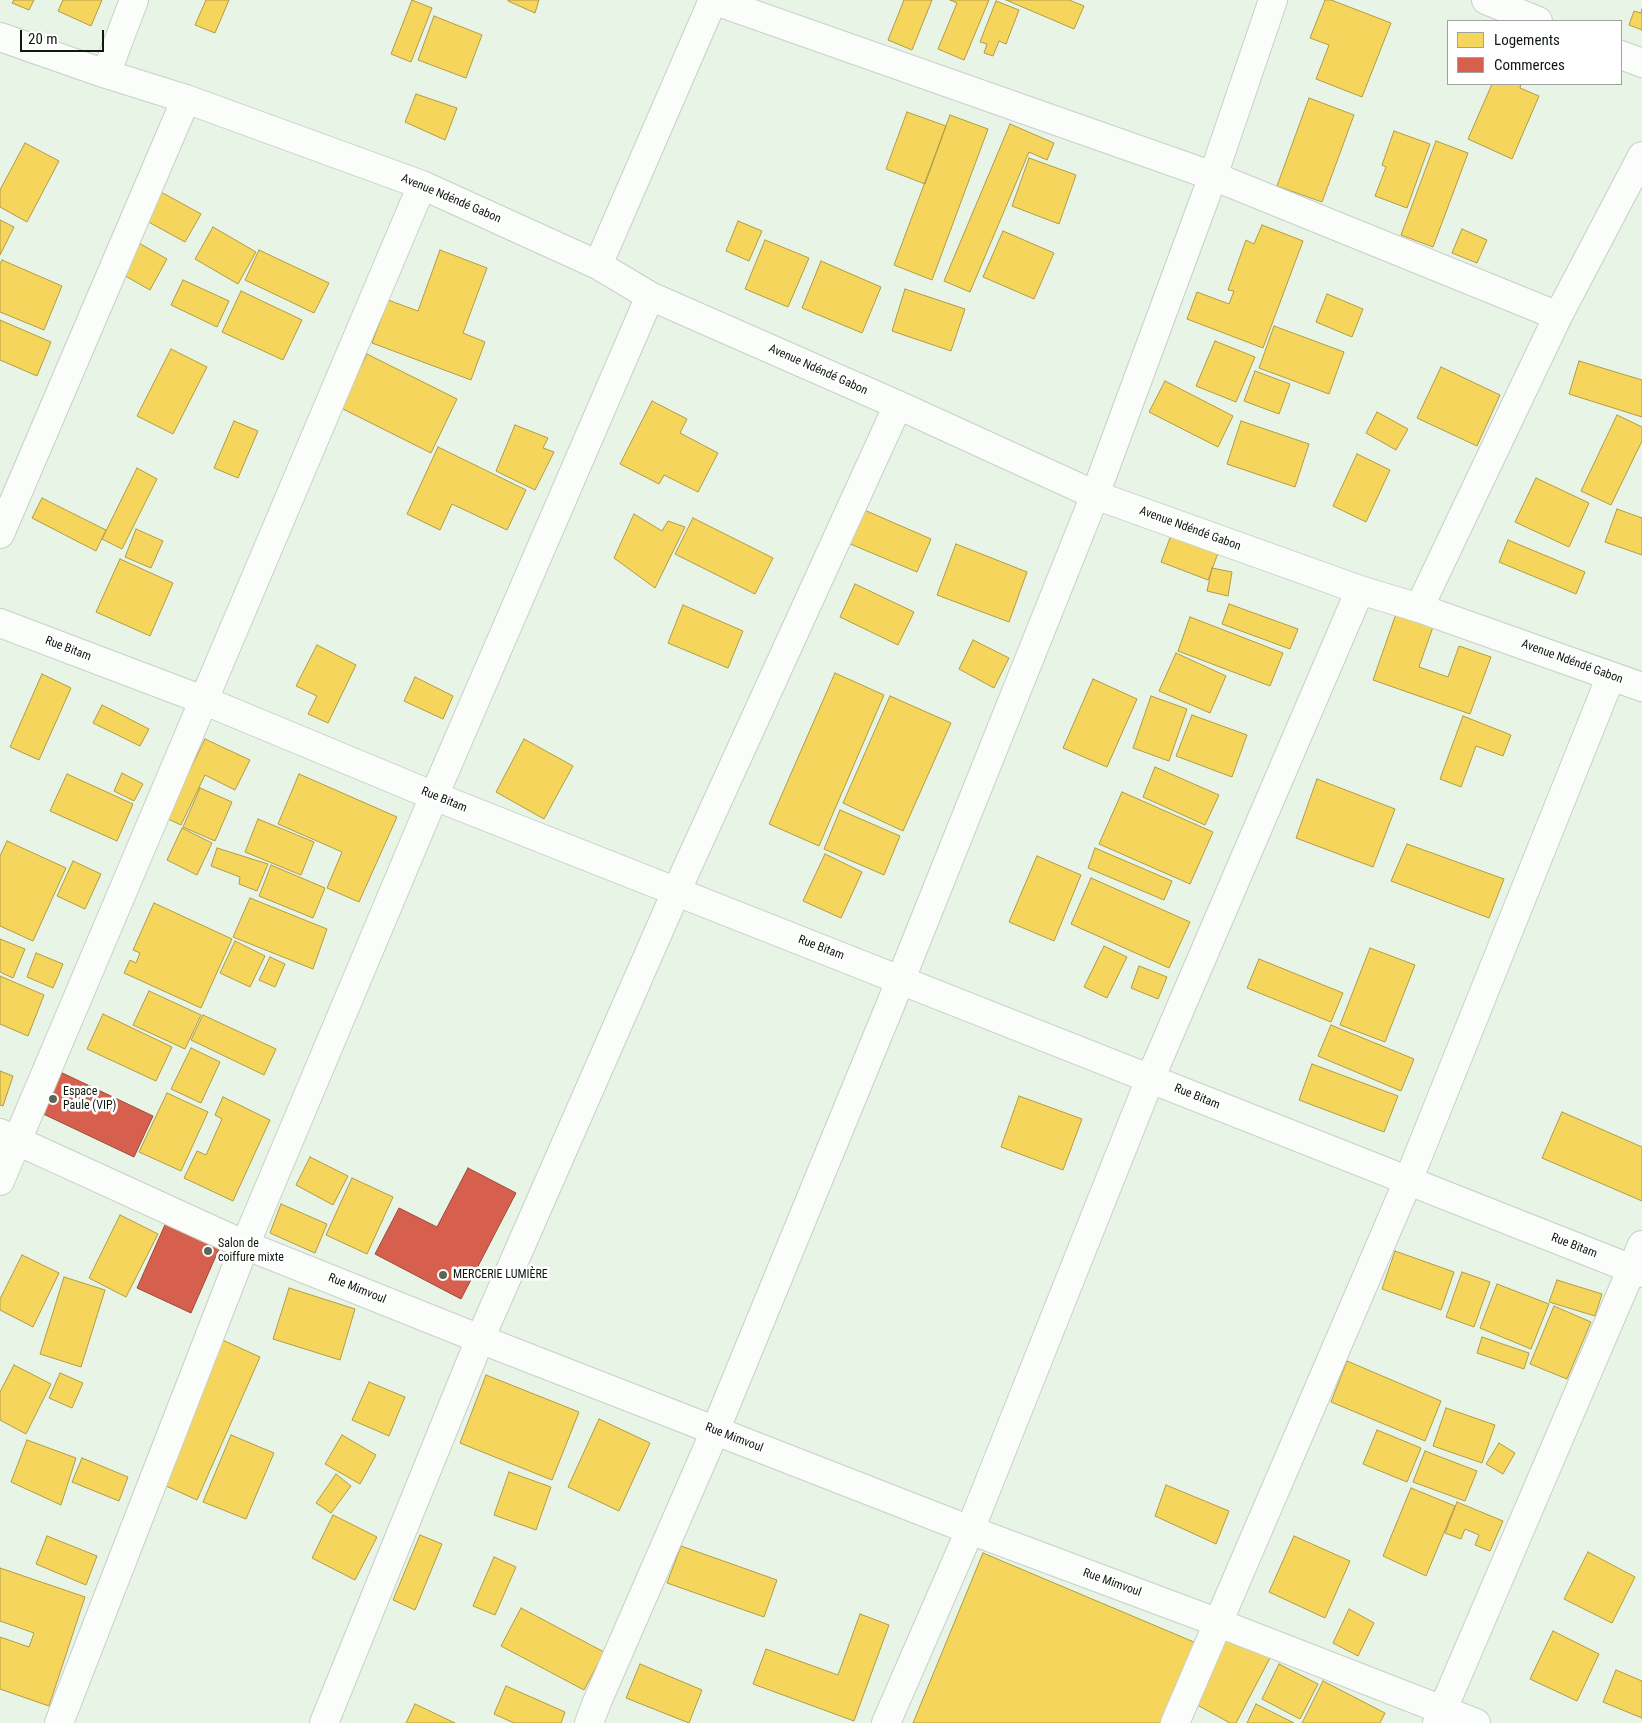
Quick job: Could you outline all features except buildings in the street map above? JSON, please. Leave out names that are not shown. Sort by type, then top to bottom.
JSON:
[{"type":"street","points":[[106,74],[134,0]]},
{"type":"street","points":[[598,265],[713,0],[1213,176],[1558,316]]},
{"type":"street","points":[[589,1723],[715,1431],[901,979],[1095,495],[1213,176],[1273,0]]},
{"type":"street","points":[[1486,0],[1536,20]]},
{"type":"street","name":"Avenue Ndéndé Gabon","points":[[0,36],[106,74],[186,99],[422,185],[598,265],[650,296],[898,405],[1095,495],[1360,590],[1419,608],[1642,687]]},
{"type":"street","points":[[1622,54],[1642,63]]},
{"type":"street","points":[[0,534],[186,99]]},
{"type":"street","points":[[1419,608],[1558,316],[1642,156]]},
{"type":"street","points":[[0,1181],[8,1136],[204,700],[422,185]]},
{"type":"street","points":[[59,1723],[245,1245],[434,796],[650,296]]},
{"type":"street","points":[[324,1723],[480,1339],[676,892],[898,405]]},
{"type":"street","points":[[886,1723],[970,1530],[1150,1078],[1360,590]]},
{"type":"street","name":"Rue Bitam","points":[[0,623],[204,700],[434,796],[1408,1181],[1638,1262]]},
{"type":"street","points":[[1175,1723],[1408,1181],[1610,676]]},
{"type":"street","name":"Rue Mimvoul","points":[[8,1136],[245,1245],[480,1339],[970,1530],[1219,1623],[1440,1717],[1476,1723]]},
{"type":"street","points":[[1440,1717],[1638,1262]]},
{"type":"place","name":"Espace Paule (VIP)","points":[[53,1099]]},
{"type":"place","name":"Salon de coiffure mixte","points":[[208,1251]]},
{"type":"place","name":"MERCERIE LUMIÈRE","points":[[443,1275]]}]
